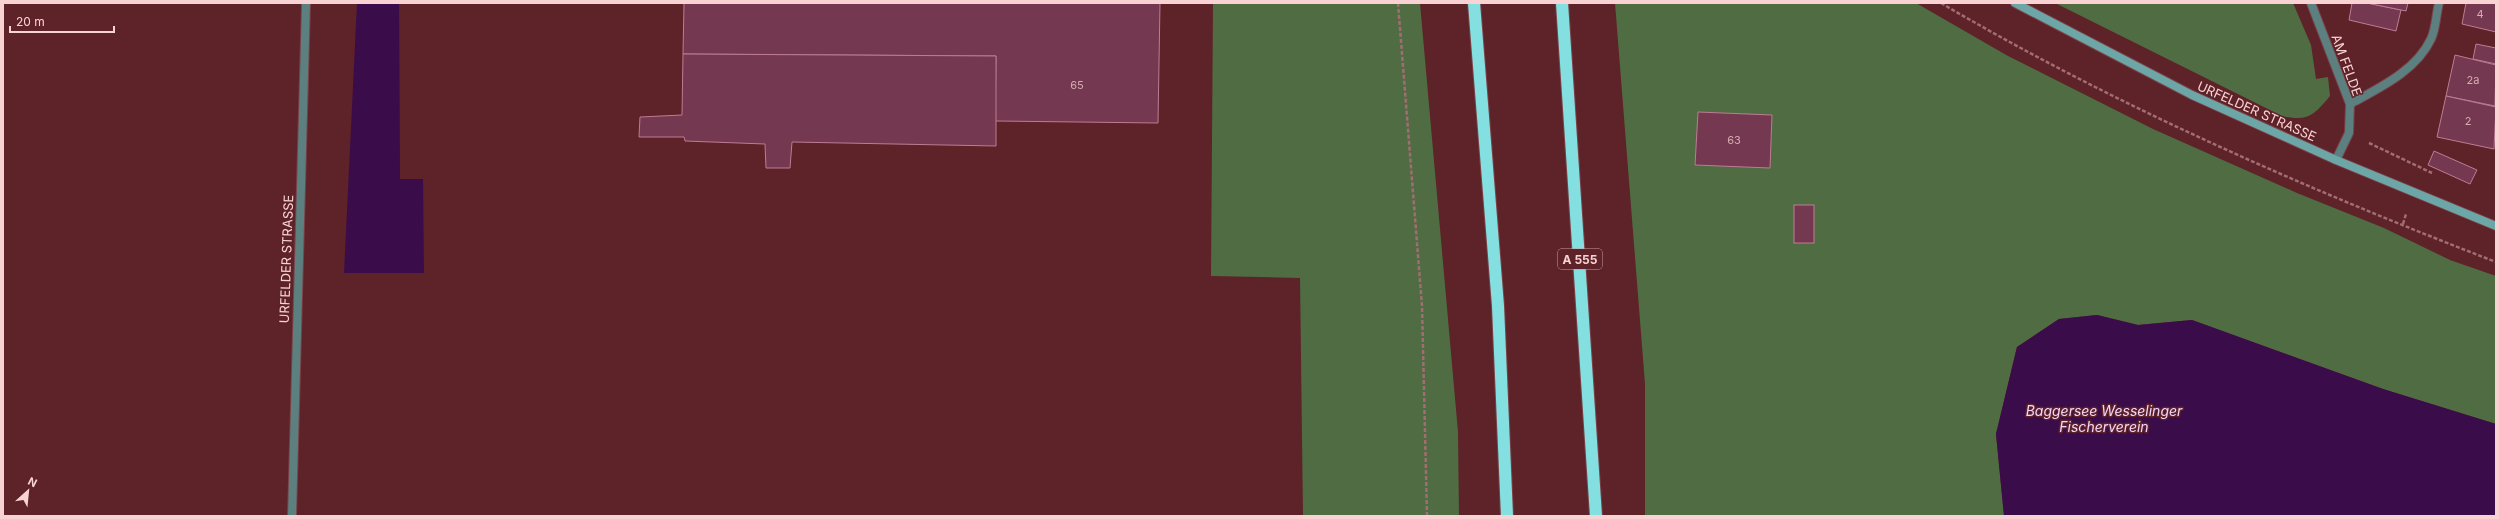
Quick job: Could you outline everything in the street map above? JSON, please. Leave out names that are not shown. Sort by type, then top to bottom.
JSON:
[{"type":"highway","points":[[1474,3],[1498,306],[1507,516]]},
{"type":"highway","name":"A 555","points":[[1562,3],[1596,516]]},
{"type":"main road","name":"URFELDER STRASSE","points":[[2015,3],[2192,95],[2336,160],[2496,226]]},
{"type":"street","name":"URFELDER STRASSE","points":[[292,516],[306,3]]},
{"type":"street","name":"AM FELDE","points":[[2311,3],[2350,104],[2349,133],[2336,160]]},
{"type":"street","points":[[2350,104],[2400,74],[2418,59],[2432,38],[2439,3]]},
{"type":"path","points":[[1398,3],[1422,306],[1427,516]]},
{"type":"path","points":[[1941,3],[2084,80],[2206,139],[2324,191],[2496,262]]},
{"type":"path","points":[[2349,133],[2439,176]]},
{"type":"green space","points":[[1213,3],[1420,3],[1458,432],[1459,516],[1303,516],[1300,278],[1211,276]]},
{"type":"green space","points":[[1615,3],[1916,3],[2008,56],[2153,129],[2297,193],[2384,228],[2450,260],[2496,276],[2496,424],[2383,389],[2192,320],[2138,325],[2097,315],[2059,319],[2017,347],[1996,434],[2004,516],[1645,516],[1645,384]]},
{"type":"green space","points":[[2055,3],[2293,3],[2311,45],[2316,79],[2328,77],[2330,96],[2315,112],[2310,115],[2298,118],[2282,116]]},
{"type":"water","points":[[357,3],[399,3],[400,179],[423,179],[424,273],[344,273]]},
{"type":"water","name":"Baggersee Wesselinger Fischerverein","points":[[2097,315],[2138,325],[2192,320],[2383,389],[2496,424],[2496,516],[2004,516],[1996,434],[2017,347],[2059,319]]},
{"type":"building","points":[[684,3],[1160,3],[1158,123],[995,121],[996,56],[683,54]]},
{"type":"building","points":[[2352,3],[2367,3],[2401,10],[2396,31],[2349,20]]},
{"type":"building","points":[[2367,3],[2408,3],[2406,11]]},
{"type":"building","points":[[2466,3],[2496,3],[2496,32],[2462,24]]},
{"type":"building","points":[[2476,44],[2496,48],[2496,64],[2473,59]]},
{"type":"building","points":[[683,54],[996,56],[996,146],[792,142],[790,168],[766,168],[765,144],[685,141],[684,137],[639,137],[640,117],[682,115]]},
{"type":"building","points":[[2455,55],[2496,65],[2495,106],[2446,96]]},
{"type":"building","points":[[2446,96],[2496,107],[2494,149],[2437,137]]},
{"type":"building","points":[[1698,112],[1772,115],[1770,168],[1695,165]]},
{"type":"building","points":[[2434,151],[2477,170],[2470,184],[2428,165]]},
{"type":"building","points":[[1794,205],[1814,205],[1814,243],[1794,243]]}]
